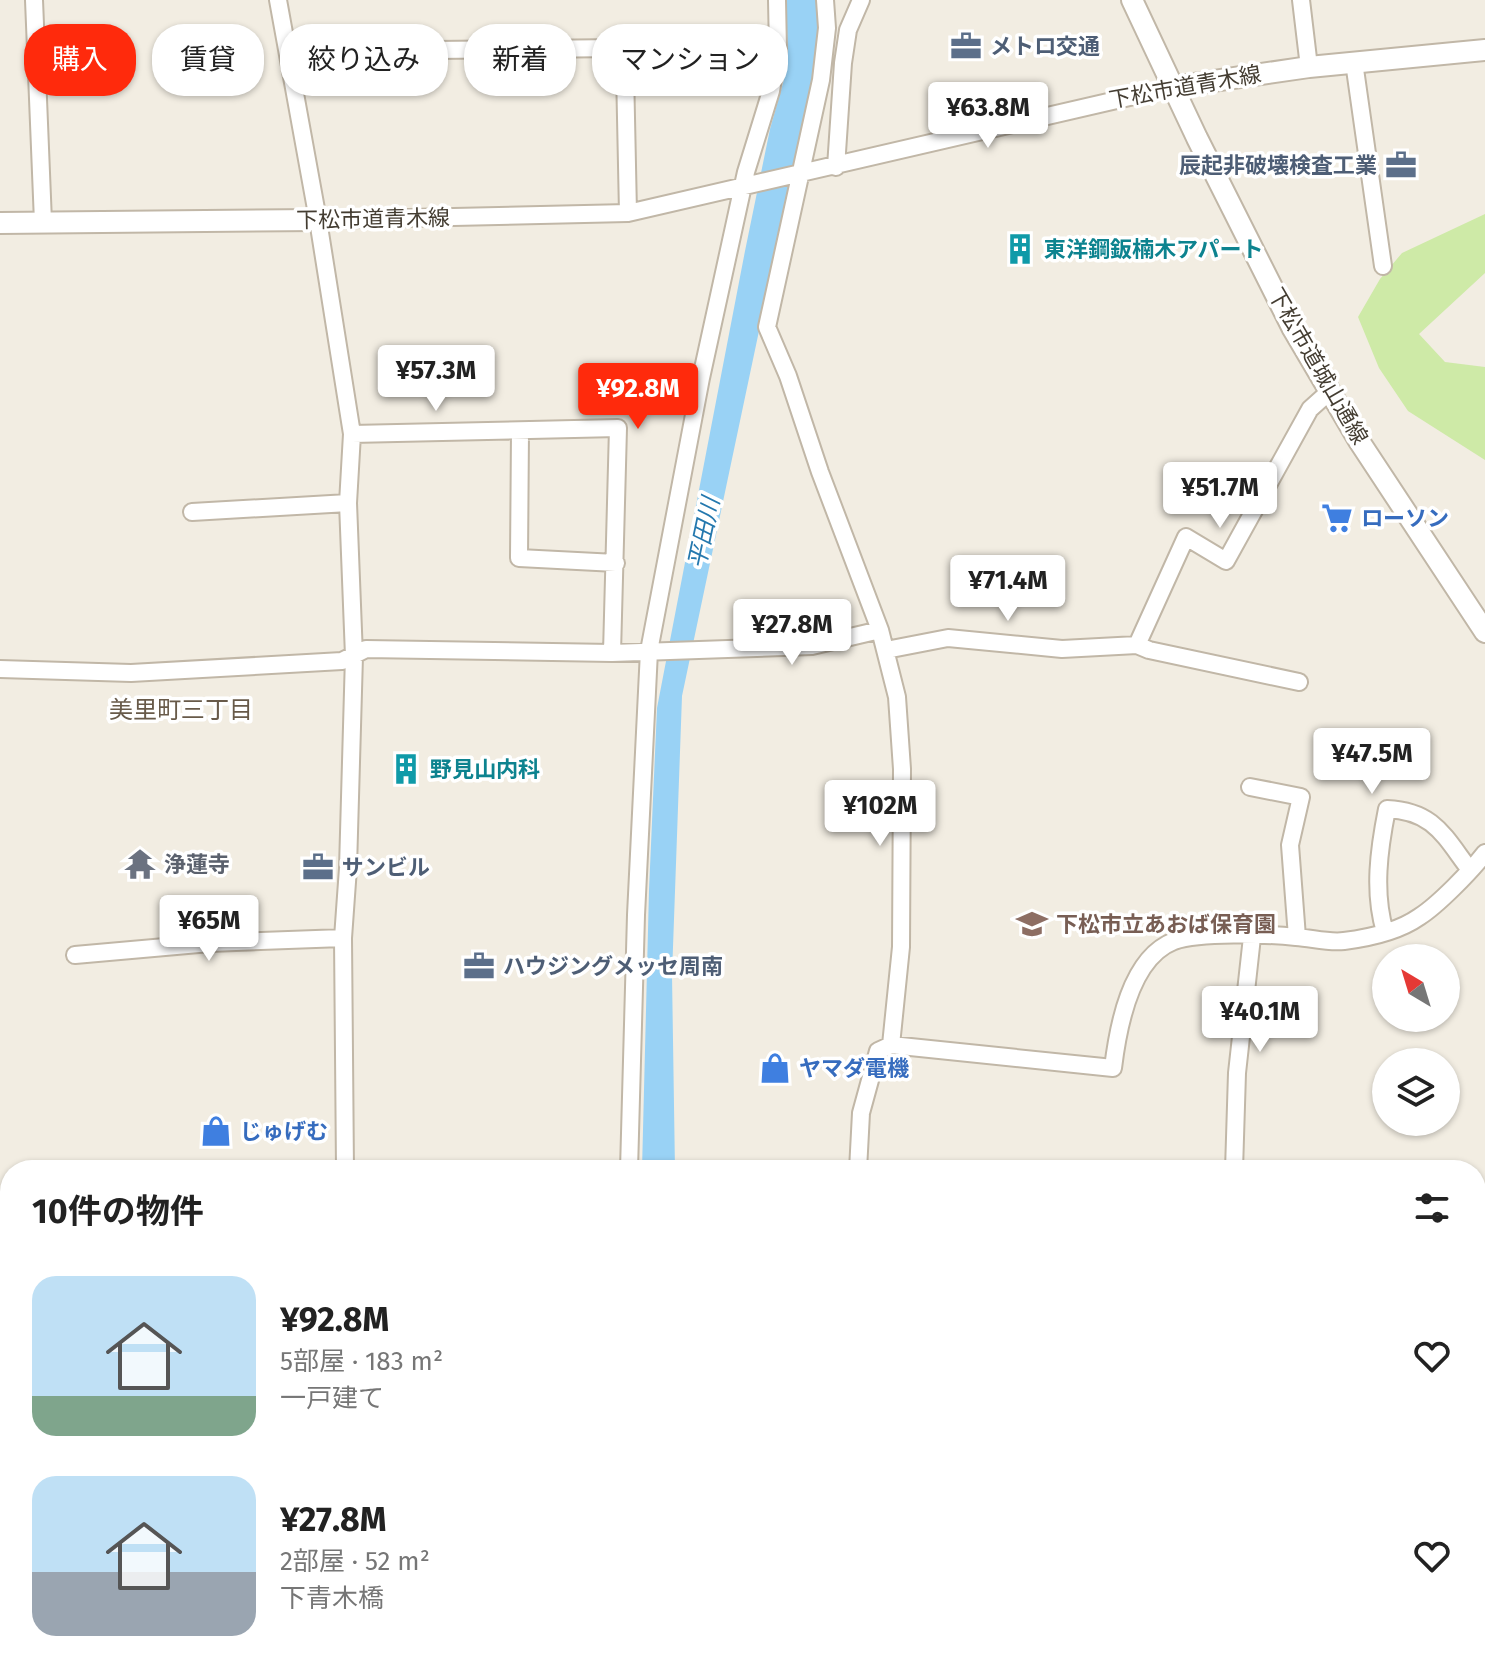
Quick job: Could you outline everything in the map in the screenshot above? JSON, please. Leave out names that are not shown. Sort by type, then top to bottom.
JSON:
[{"type":"street","points":[[34,0],[43,222]]},
{"type":"street","points":[[278,0],[283,24]]},
{"type":"street","points":[[629,1160],[636,915],[653,651],[701,378],[771,91],[778,50],[777,0]]},
{"type":"street","points":[[825,0],[827,28],[821,80],[767,327],[788,376],[820,472],[880,630],[897,697],[902,769],[901,947],[891,1045]]},
{"type":"street","points":[[836,167],[848,30],[861,0]]},
{"type":"street","name":"下松市道城山通線","points":[[1132,0],[1293,329],[1329,392],[1483,625]]},
{"type":"street","points":[[1301,0],[1309,67]]},
{"type":"street","points":[[448,50],[619,48],[625,70],[628,213]]},
{"type":"street","name":"下松市道青木線","points":[[0,223],[628,213],[1173,87],[1309,67],[1485,50]]},
{"type":"street","points":[[1354,62],[1383,266]]},
{"type":"street","points":[[296,96],[352,434],[348,503],[354,656],[343,938],[345,1160]]},
{"type":"street","points":[[1137,645],[1186,537],[1226,561],[1310,409],[1329,392]]},
{"type":"street","points":[[352,434],[618,428],[612,653]]},
{"type":"street","points":[[520,432],[519,558],[616,563]]},
{"type":"street","points":[[192,512],[348,503]]},
{"type":"street","points":[[0,669],[131,673],[342,661],[366,649],[612,653],[812,646],[880,630]]},
{"type":"street","points":[[886,650],[948,638],[1062,649],[1137,645],[1299,682]]},
{"type":"street","points":[[1250,787],[1301,797],[1290,845],[1297,937]]},
{"type":"street","points":[[1385,932],[1380,914],[1379,851],[1387,809],[1407,810],[1435,824],[1470,870]]},
{"type":"street","points":[[859,1160],[861,1113],[878,1051],[891,1045],[1113,1068],[1125,1003],[1139,975],[1161,949],[1174,941],[1198,935],[1297,937],[1342,942],[1385,932],[1419,917],[1485,853]]},
{"type":"street","points":[[1234,1160],[1237,1073],[1252,937]]},
{"type":"street","points":[[75,955],[210,943],[343,938]]},
{"type":"green space","points":[[1485,214],[1485,273],[1419,334],[1445,362],[1485,367],[1485,460],[1408,411],[1379,368],[1358,317],[1380,279],[1402,253]]},
{"type":"water","name":"平田川","points":[[784,0],[817,0],[820,30],[816,88],[771,274],[682,696],[672,975],[675,1160],[642,1160],[657,708],[770,129],[779,96],[788,96],[788,24],[785,24]]},
{"type":"place","name":"メトロ交通","points":[[966,46]]},
{"type":"place","name":"辰起非破壊検査工業","points":[[1401,165]]},
{"type":"place","name":"東洋鋼鈑楠木アパート","points":[[1020,249]]},
{"type":"place","name":"ローソン","points":[[1337,518]]},
{"type":"place","name":"野見山内科","points":[[406,769]]},
{"type":"place","name":"浄蓮寺","points":[[140,864]]},
{"type":"place","name":"サンビル","points":[[318,867]]},
{"type":"place","name":"下松市立あおば保育園","points":[[1032,924]]},
{"type":"place","name":"ハウジングメッセ周南","points":[[479,966]]},
{"type":"place","name":"ヤマダ電機","points":[[775,1068]]},
{"type":"place","name":"じゅげむ","points":[[216,1131]]},
{"type":"district","name":"美里町三丁目","points":[[181,710]]}]
